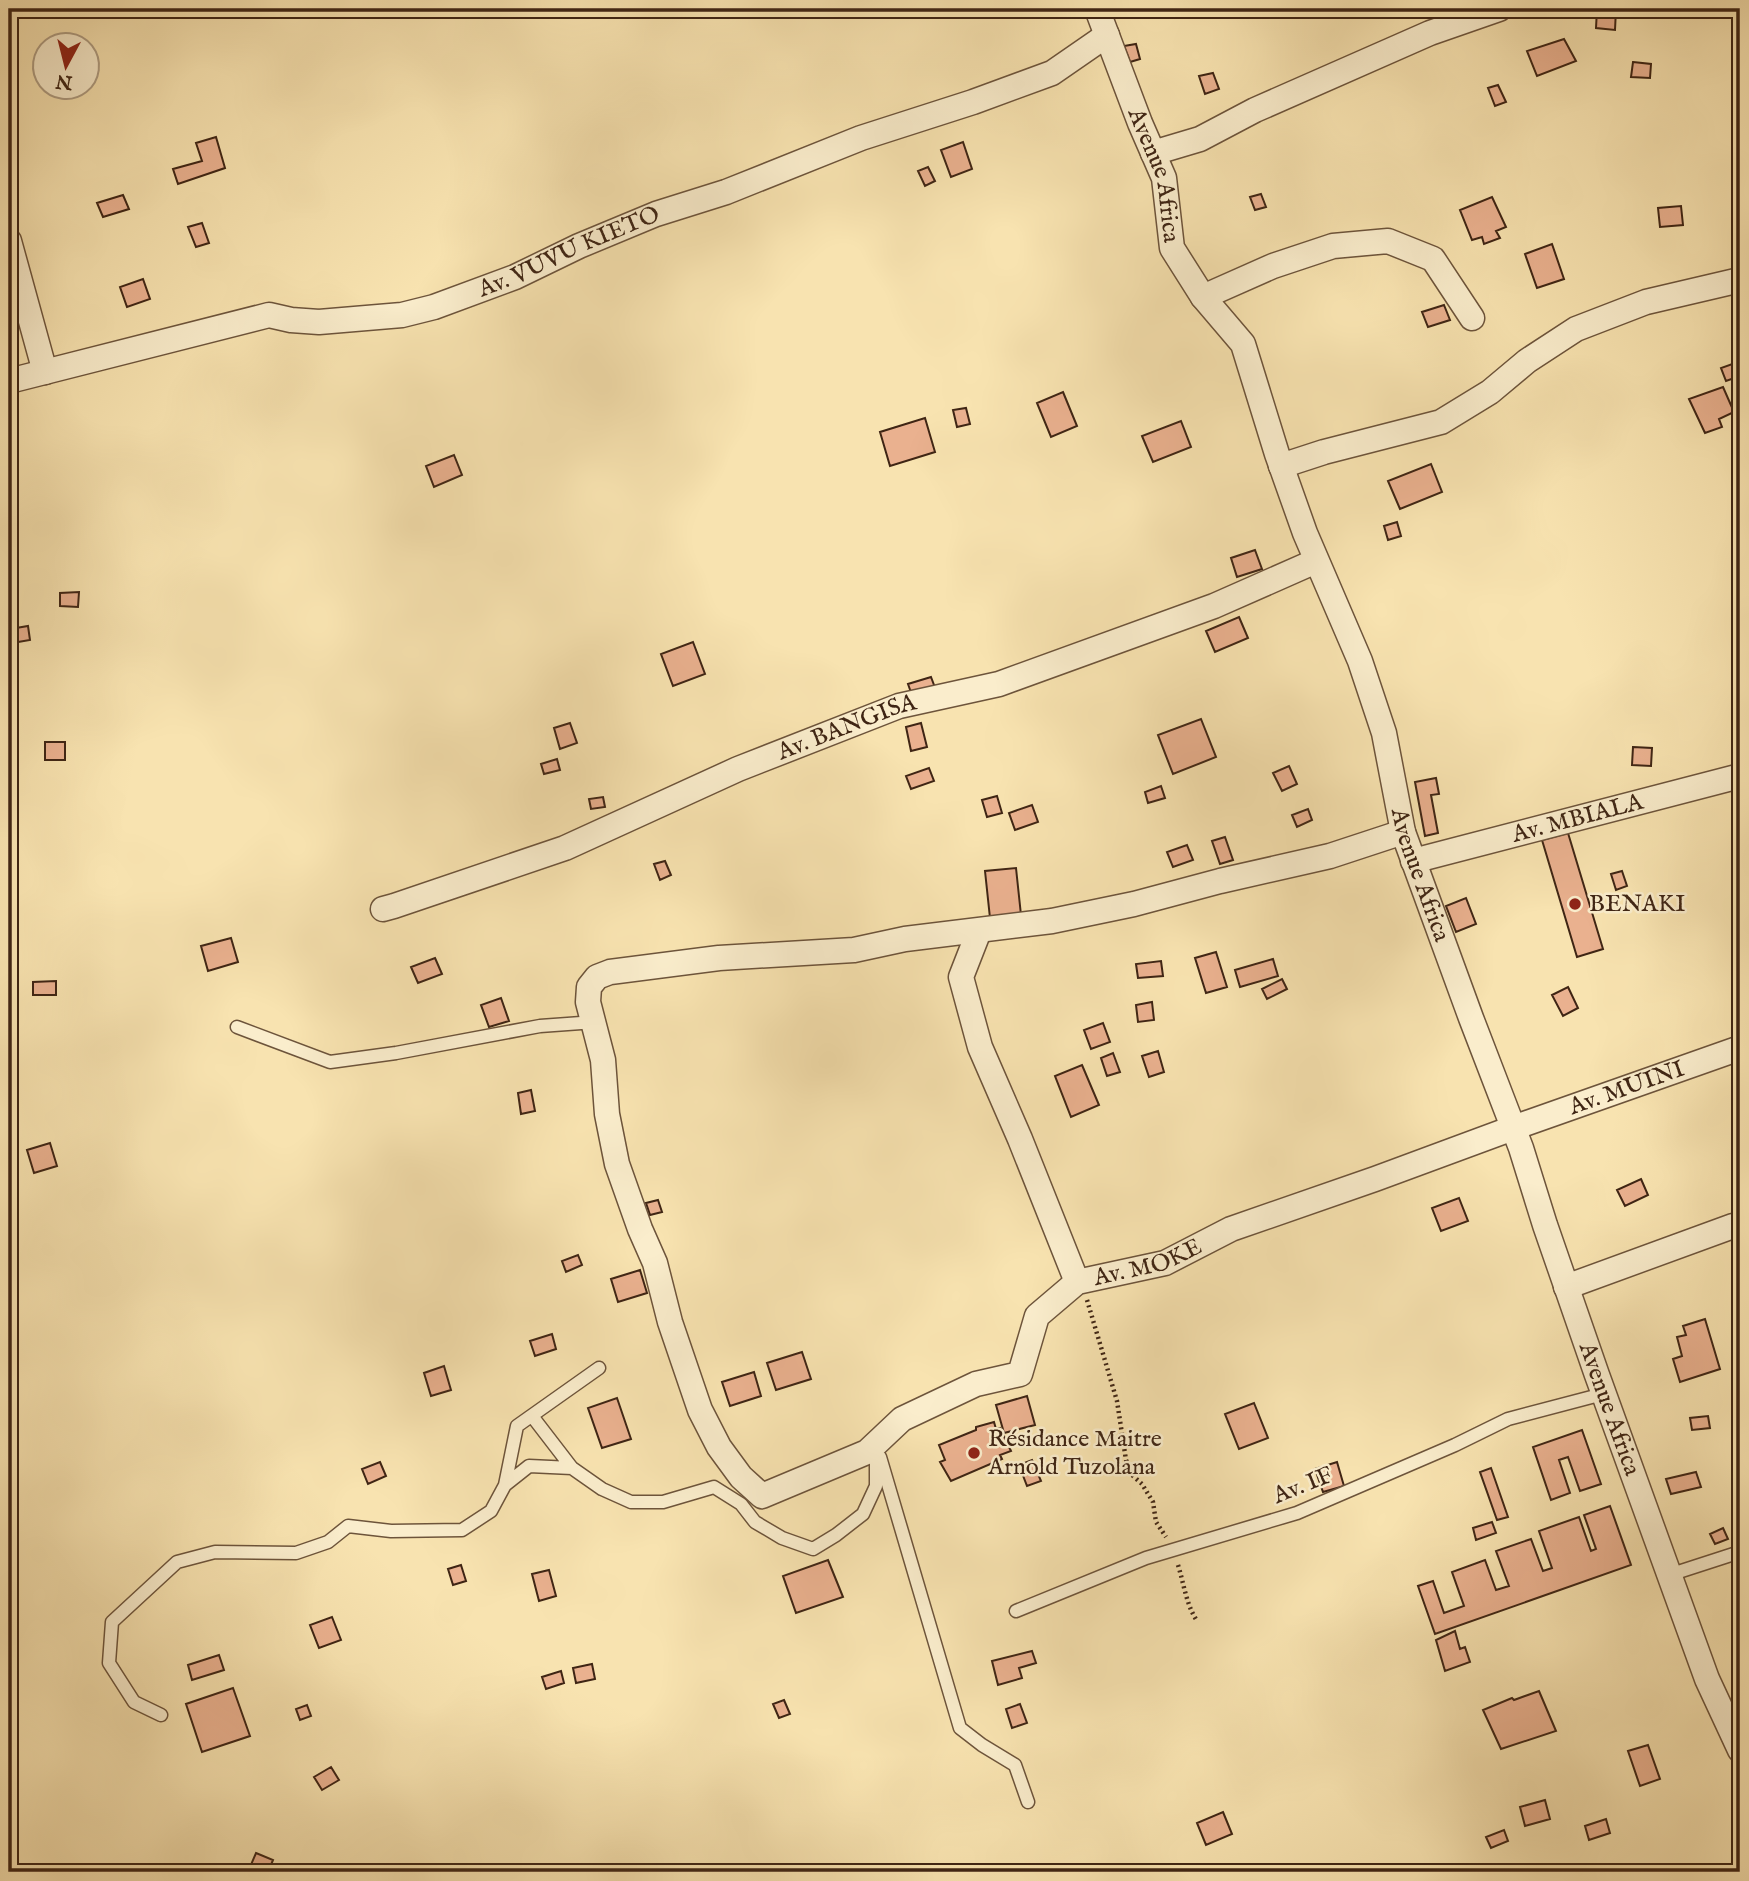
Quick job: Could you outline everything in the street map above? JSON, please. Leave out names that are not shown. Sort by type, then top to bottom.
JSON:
[{"type":"street","name":"Avenue Africa","points":[[1097,9],[1164,178],[1172,248],[1203,297],[1244,344],[1281,466],[1316,561],[1360,661],[1384,733],[1403,832],[1413,861],[1513,1128],[1566,1287],[1707,1679],[1740,1751]]},
{"type":"street","points":[[1153,153],[1200,139],[1255,110],[1417,39],[1499,9]]},
{"type":"street","name":"Av. VUVU KIETO","points":[[9,381],[269,314],[291,320],[332,321],[402,315],[434,307],[515,277],[579,246],[656,214],[726,192],[861,138],[1052,73],[1107,35]]},
{"type":"street","points":[[9,241],[46,372]]},
{"type":"street","points":[[1203,297],[1273,266],[1333,246],[1388,241],[1433,259],[1472,318]]},
{"type":"street","points":[[1281,466],[1441,422],[1490,392],[1527,360],[1576,329],[1646,302],[1740,280]]},
{"type":"street","name":"Av. BANGISA","points":[[383,909],[565,848],[738,769],[899,706],[999,684],[1214,606],[1316,561]]},
{"type":"street","name":"Av. MBIALA","points":[[1413,861],[1740,776]]},
{"type":"street","points":[[594,1022],[588,1002],[589,987],[597,977],[610,972],[719,958],[854,950],[905,939],[1052,921],[1134,904],[1330,856],[1403,832]]},
{"type":"street","points":[[979,931],[961,977],[980,1047],[1082,1290]]},
{"type":"street","name":"Av. MOKE","points":[[594,1022],[603,1059],[607,1114],[617,1164],[655,1263],[670,1322],[700,1410],[719,1447],[741,1477],[762,1496],[867,1452],[902,1419],[976,1384],[1020,1374],[1037,1316],[1082,1290],[1165,1263],[1231,1229],[1513,1128]]},
{"type":"street","name":"Av. MUINI","points":[[1513,1128],[1740,1048]]},
{"type":"street","points":[[1566,1287],[1733,1226],[1740,1227]]},
{"type":"lane","points":[[237,1027],[330,1062],[396,1054],[540,1026],[594,1022]]},
{"type":"lane","points":[[161,1715],[134,1702],[109,1663],[112,1622],[177,1563],[215,1552],[296,1553],[328,1542],[348,1526],[391,1531],[462,1530],[491,1511],[505,1485],[517,1426],[599,1368]]},
{"type":"lane","name":"Av. IF","points":[[1016,1611],[1146,1558],[1297,1513],[1455,1445],[1508,1419],[1604,1394]]},
{"type":"lane","points":[[532,1416],[572,1468],[602,1489],[631,1502],[663,1502],[714,1486],[741,1504],[755,1522],[782,1538],[813,1549],[863,1514],[876,1486],[876,1443]]},
{"type":"lane","points":[[876,1443],[960,1728],[1015,1765],[1028,1802]]},
{"type":"lane","points":[[505,1485],[528,1466],[572,1468]]},
{"type":"lane","points":[[1670,1575],[1740,1552]]},
{"type":"path","points":[[1082,1290],[1117,1401],[1126,1460],[1132,1475],[1142,1484],[1153,1502],[1156,1522],[1170,1544]]},
{"type":"path","points":[[1175,1556],[1186,1590],[1188,1608],[1196,1621]]},
{"type":"building","points":[[1597,9],[1616,9],[1615,30],[1596,28]]},
{"type":"building","points":[[1564,39],[1576,61],[1537,76],[1527,51]]},
{"type":"building","points":[[1136,44],[1140,59],[1130,62],[1124,46]]},
{"type":"building","points":[[1633,62],[1651,64],[1650,78],[1631,77]]},
{"type":"building","points":[[1213,73],[1219,89],[1205,94],[1199,76]]},
{"type":"building","points":[[1498,85],[1506,102],[1495,106],[1488,88]]},
{"type":"building","points":[[216,137],[225,168],[178,184],[173,169],[202,161],[196,143]]},
{"type":"building","points":[[963,142],[972,169],[951,177],[941,150]]},
{"type":"building","points":[[928,167],[935,181],[925,186],[918,171]]},
{"type":"building","points":[[1261,194],[1266,207],[1255,210],[1250,197]]},
{"type":"building","points":[[123,195],[129,209],[103,217],[97,203]]},
{"type":"building","points":[[1492,197],[1506,227],[1496,231],[1500,238],[1484,244],[1482,237],[1472,240],[1460,210]]},
{"type":"building","points":[[1681,206],[1683,225],[1660,227],[1658,208]]},
{"type":"building","points":[[202,223],[209,243],[196,247],[188,227]]},
{"type":"building","points":[[1552,244],[1564,279],[1537,288],[1525,254]]},
{"type":"building","points":[[143,279],[150,299],[127,307],[120,287]]},
{"type":"building","points":[[1444,305],[1450,320],[1428,327],[1422,312]]},
{"type":"building","points":[[1738,362],[1740,376],[1726,381],[1721,368]]},
{"type":"building","points":[[1723,387],[1734,412],[1719,419],[1722,427],[1705,433],[1689,399]]},
{"type":"building","points":[[1063,392],[1077,426],[1051,437],[1037,403]]},
{"type":"building","points":[[966,408],[970,424],[957,427],[953,410]]},
{"type":"building","points":[[925,418],[935,452],[890,466],[880,432]]},
{"type":"building","points":[[1181,421],[1191,447],[1153,462],[1142,436]]},
{"type":"building","points":[[454,455],[462,475],[434,487],[426,466]]},
{"type":"building","points":[[1431,464],[1442,492],[1400,509],[1388,481]]},
{"type":"building","points":[[1397,522],[1401,536],[1388,540],[1384,526]]},
{"type":"building","points":[[1255,550],[1262,569],[1237,577],[1231,558]]},
{"type":"building","points":[[79,592],[78,607],[60,606],[60,593]]},
{"type":"building","points":[[1239,617],[1248,638],[1215,652],[1206,631]]},
{"type":"building","points":[[28,626],[30,640],[12,643],[10,629]]},
{"type":"building","points":[[693,642],[705,674],[673,686],[661,654]]},
{"type":"building","points":[[931,677],[937,693],[914,701],[908,684]]},
{"type":"building","points":[[1201,719],[1216,757],[1173,774],[1158,735]]},
{"type":"building","points":[[570,723],[577,743],[560,749],[554,728]]},
{"type":"building","points":[[921,723],[927,747],[911,751],[906,727]]},
{"type":"building","points":[[45,742],[65,742],[65,760],[45,760]]},
{"type":"building","points":[[1633,747],[1652,748],[1651,766],[1632,765]]},
{"type":"building","points":[[557,759],[560,770],[544,774],[541,764]]},
{"type":"building","points":[[1289,766],[1297,784],[1282,791],[1273,773]]},
{"type":"building","points":[[929,768],[934,781],[911,789],[906,776]]},
{"type":"building","points":[[1436,778],[1439,794],[1431,795],[1438,833],[1425,836],[1415,782]]},
{"type":"building","points":[[1161,786],[1165,798],[1148,803],[1145,792]]},
{"type":"building","points":[[997,796],[1002,813],[987,817],[982,800]]},
{"type":"building","points":[[603,797],[605,807],[591,809],[589,799]]},
{"type":"building","points":[[1032,805],[1038,822],[1015,830],[1009,813]]},
{"type":"building","points":[[1308,809],[1312,820],[1297,827],[1292,815]]},
{"type":"building","name":"BENAKI","points":[[1568,833],[1603,949],[1577,957],[1542,840]]},
{"type":"building","points":[[1225,837],[1233,860],[1220,864],[1212,841]]},
{"type":"building","points":[[1187,845],[1193,860],[1173,867],[1167,852]]},
{"type":"building","points":[[665,861],[671,875],[660,880],[654,864]]},
{"type":"building","points":[[1016,868],[1021,915],[990,918],[985,871]]},
{"type":"building","points":[[1622,871],[1627,886],[1616,890],[1611,874]]},
{"type":"building","points":[[1466,898],[1476,924],[1456,932],[1446,906]]},
{"type":"building","points":[[231,938],[238,962],[208,971],[201,946]]},
{"type":"building","points":[[1216,952],[1227,987],[1206,993],[1195,958]]},
{"type":"building","points":[[435,958],[442,974],[418,983],[411,967]]},
{"type":"building","points":[[1273,959],[1278,976],[1240,987],[1235,970]]},
{"type":"building","points":[[1161,961],[1163,976],[1138,978],[1136,964]]},
{"type":"building","points":[[1282,979],[1287,989],[1267,999],[1262,989]]},
{"type":"building","points":[[56,981],[56,995],[33,995],[33,982]]},
{"type":"building","points":[[1568,987],[1578,1008],[1563,1016],[1552,995]]},
{"type":"building","points":[[501,998],[509,1021],[489,1027],[481,1005]]},
{"type":"building","points":[[1152,1002],[1154,1020],[1138,1022],[1136,1005]]},
{"type":"building","points":[[1103,1023],[1110,1042],[1091,1049],[1084,1030]]},
{"type":"building","points":[[1158,1051],[1164,1072],[1149,1077],[1142,1056]]},
{"type":"building","points":[[1113,1053],[1120,1072],[1107,1076],[1101,1058]]},
{"type":"building","points":[[1082,1065],[1099,1105],[1071,1117],[1055,1076]]},
{"type":"building","points":[[531,1090],[535,1111],[521,1114],[518,1093]]},
{"type":"building","points":[[50,1143],[57,1166],[34,1173],[27,1150]]},
{"type":"building","points":[[1641,1179],[1648,1195],[1625,1206],[1617,1190]]},
{"type":"building","points":[[1459,1198],[1468,1221],[1441,1231],[1432,1208]]},
{"type":"building","points":[[658,1200],[662,1212],[650,1215],[646,1203]]},
{"type":"building","points":[[578,1255],[582,1265],[566,1272],[562,1261]]},
{"type":"building","points":[[640,1270],[647,1293],[618,1302],[611,1279]]},
{"type":"building","points":[[1705,1319],[1720,1369],[1680,1382],[1673,1359],[1682,1356],[1677,1337],[1686,1335],[1683,1326]]},
{"type":"building","points":[[552,1334],[556,1349],[535,1356],[530,1341]]},
{"type":"building","points":[[802,1352],[811,1379],[776,1390],[767,1363]]},
{"type":"building","points":[[444,1366],[451,1390],[431,1396],[424,1373]]},
{"type":"building","points":[[754,1372],[761,1396],[730,1406],[722,1382]]},
{"type":"building","points":[[1027,1396],[1035,1425],[1004,1433],[996,1405]]},
{"type":"building","points":[[617,1398],[631,1439],[602,1448],[588,1408]]},
{"type":"building","points":[[1254,1403],[1268,1438],[1239,1449],[1225,1414]]},
{"type":"building","points":[[1708,1416],[1710,1428],[1692,1430],[1690,1418]]},
{"type":"building","name":"Résidance Maitre Arnold Tuzolana","points":[[994,1422],[996,1429],[1000,1428],[1011,1451],[1000,1455],[1002,1459],[951,1481],[940,1462],[945,1460],[939,1445],[976,1430],[976,1427]]},
{"type":"building","points":[[1582,1430],[1601,1484],[1580,1491],[1568,1457],[1559,1460],[1570,1493],[1551,1500],[1533,1447]]},
{"type":"building","points":[[1032,1460],[1041,1481],[1027,1486],[1019,1465]]},
{"type":"building","points":[[380,1462],[386,1476],[368,1484],[362,1469]]},
{"type":"building","points":[[1337,1462],[1344,1486],[1323,1492],[1315,1469]]},
{"type":"building","points":[[1491,1468],[1508,1517],[1497,1520],[1480,1472]]},
{"type":"building","points":[[1696,1472],[1701,1487],[1671,1494],[1666,1479]]},
{"type":"building","points":[[1610,1506],[1631,1565],[1435,1634],[1418,1586],[1433,1581],[1444,1613],[1464,1606],[1452,1572],[1485,1560],[1496,1590],[1509,1586],[1496,1551],[1531,1539],[1543,1571],[1552,1568],[1539,1531],[1579,1517],[1591,1551],[1596,1549],[1584,1515]]},
{"type":"building","points":[[1492,1522],[1496,1533],[1476,1540],[1473,1528]]},
{"type":"building","points":[[1723,1528],[1728,1539],[1715,1544],[1710,1534]]},
{"type":"building","points":[[828,1560],[843,1597],[796,1613],[783,1576]]},
{"type":"building","points":[[461,1565],[466,1581],[453,1585],[448,1569]]},
{"type":"building","points":[[549,1570],[556,1596],[539,1601],[532,1574]]},
{"type":"building","points":[[332,1617],[341,1640],[319,1648],[310,1625]]},
{"type":"building","points":[[1455,1631],[1460,1649],[1465,1647],[1470,1662],[1445,1671],[1436,1640]]},
{"type":"building","points":[[1032,1651],[1036,1663],[1019,1668],[1022,1678],[998,1685],[992,1661]]},
{"type":"building","points":[[219,1655],[224,1670],[192,1680],[188,1665]]},
{"type":"building","points":[[592,1664],[595,1679],[576,1683],[573,1668]]},
{"type":"building","points":[[561,1671],[564,1683],[546,1689],[542,1677]]},
{"type":"building","points":[[233,1688],[250,1736],[202,1752],[186,1704]]},
{"type":"building","points":[[1539,1691],[1556,1731],[1501,1749],[1483,1710]]},
{"type":"building","points":[[784,1700],[790,1714],[779,1718],[773,1704]]},
{"type":"building","points":[[1020,1704],[1027,1723],[1012,1728],[1006,1709]]},
{"type":"building","points":[[307,1705],[311,1716],[300,1720],[296,1709]]},
{"type":"building","points":[[1648,1745],[1660,1779],[1640,1786],[1628,1751]]},
{"type":"building","points":[[331,1767],[339,1780],[322,1790],[314,1777]]},
{"type":"building","points":[[1545,1800],[1550,1819],[1525,1826],[1520,1807]]},
{"type":"building","points":[[1223,1812],[1232,1834],[1206,1845],[1197,1823]]},
{"type":"building","points":[[1606,1819],[1610,1833],[1589,1840],[1585,1826]]},
{"type":"building","points":[[1504,1830],[1508,1841],[1491,1848],[1486,1837]]},
{"type":"building","points":[[256,1853],[273,1860],[268,1872],[250,1867]]},
{"type":"place","name":"BENAKI","points":[[1575,904]]},
{"type":"place","name":"Résidance Maitre Arnold Tuzolana","points":[[974,1453]]}]
